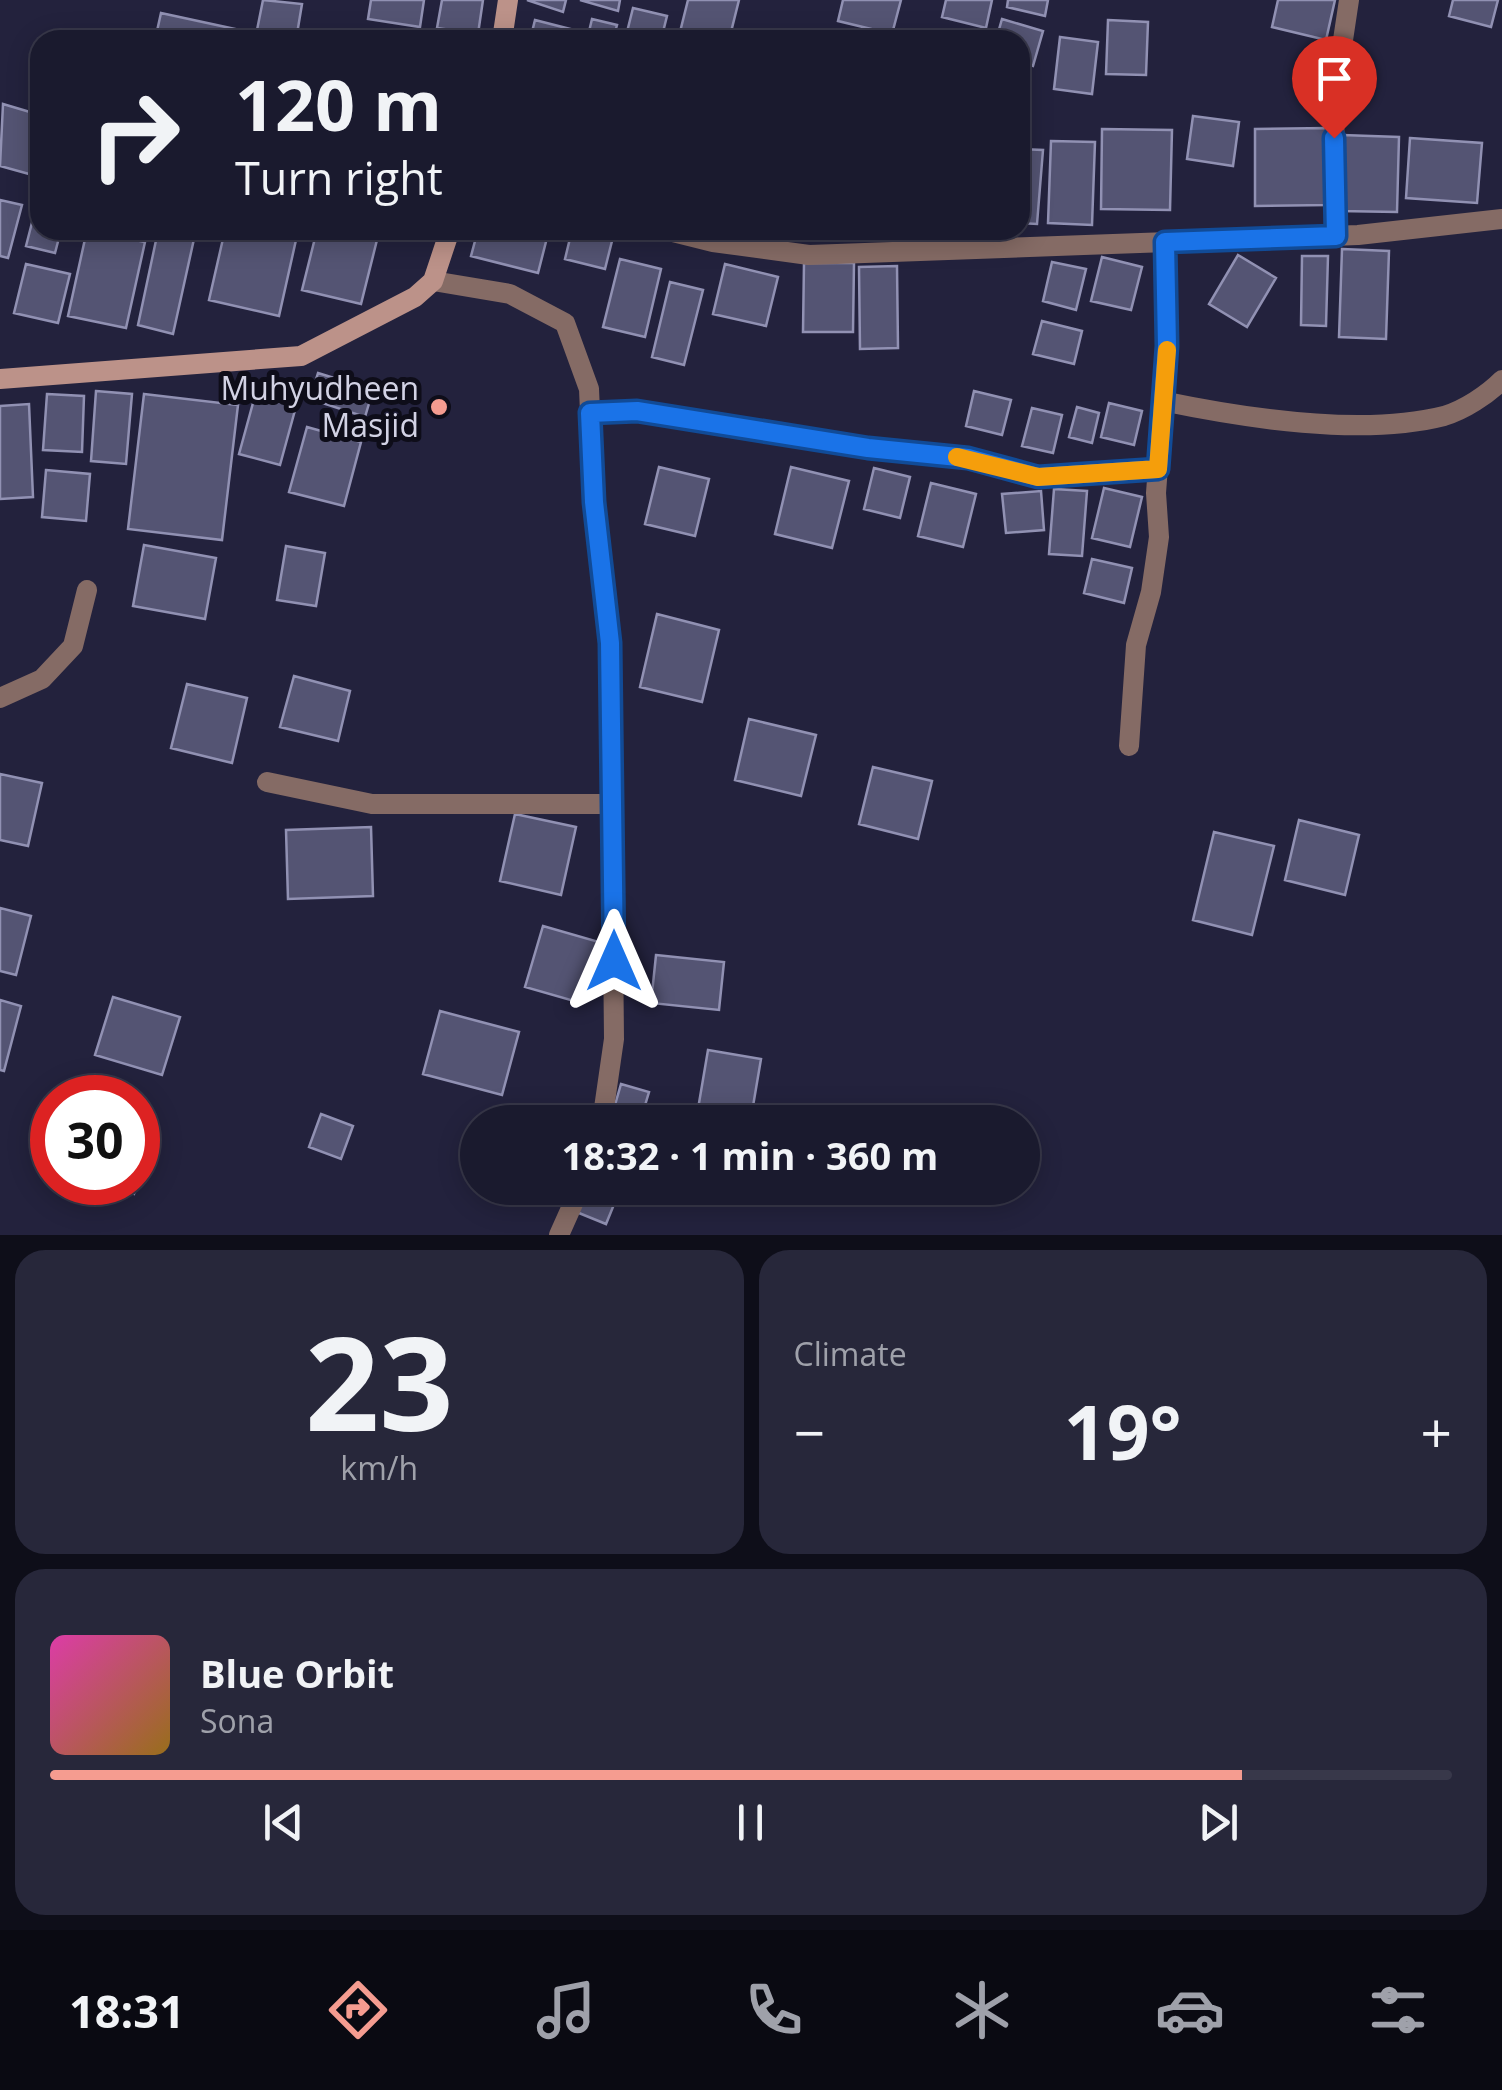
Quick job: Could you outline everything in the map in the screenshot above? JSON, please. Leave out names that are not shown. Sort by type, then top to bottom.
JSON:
[{"type":"main road","points":[[504,30],[508,0]]},
{"type":"main road","points":[[0,379],[301,356],[415,297],[433,281],[447,240]]},
{"type":"street","points":[[1336,236],[1334,100],[1349,0]]},
{"type":"street","points":[[705,240],[810,255],[1336,236],[1502,219]]},
{"type":"street","points":[[1130,746],[1136,644],[1151,592],[1159,536],[1158,469],[1167,346],[1165,242]]},
{"type":"street","points":[[433,281],[510,294],[565,322],[590,390],[594,502],[610,643],[614,804],[614,1039],[604,1105]]},
{"type":"street","points":[[1162,400],[1226,414],[1377,424],[1445,415],[1489,393],[1502,380]]},
{"type":"street","points":[[590,413],[637,411],[868,448],[968,458],[1038,477],[1158,469]]},
{"type":"street","points":[[0,698],[42,679],[73,646],[87,590]]},
{"type":"street","points":[[267,782],[372,804],[614,804]]},
{"type":"street","points":[[559,1235],[572,1205]]},
{"type":"building","points":[[263,0],[302,4],[298,30],[257,30]]},
{"type":"building","points":[[371,0],[424,0],[420,27],[368,19]]},
{"type":"building","points":[[442,0],[483,0],[479,30],[437,28]]},
{"type":"building","points":[[527,0],[566,0],[563,12]]},
{"type":"building","points":[[580,0],[620,0],[618,11]]},
{"type":"building","points":[[688,0],[739,0],[732,30],[680,30]]},
{"type":"building","points":[[843,0],[901,0],[893,30],[838,21]]},
{"type":"building","points":[[946,0],[992,0],[986,28],[942,17]]},
{"type":"building","points":[[1008,0],[1048,0],[1045,16],[1007,7]]},
{"type":"building","points":[[1278,0],[1335,0],[1326,40],[1272,27]]},
{"type":"building","points":[[1453,0],[1498,0],[1491,27],[1449,16]]},
{"type":"building","points":[[633,8],[667,16],[664,30],[628,30]]},
{"type":"building","points":[[161,13],[235,29],[235,30],[157,30]]},
{"type":"building","points":[[592,19],[617,25],[616,30],[589,30]]},
{"type":"building","points":[[1002,19],[1043,31],[1033,66],[1030,30],[999,30]]},
{"type":"building","points":[[535,20],[574,30],[532,30]]},
{"type":"building","points":[[1108,20],[1148,22],[1146,75],[1106,74]]},
{"type":"building","points":[[1060,37],[1098,42],[1092,94],[1054,89]]},
{"type":"building","points":[[3,104],[30,112],[30,174],[0,166]]},
{"type":"building","points":[[1193,116],[1239,122],[1233,166],[1187,159]]},
{"type":"building","points":[[1327,128],[1328,205],[1255,206],[1255,129]]},
{"type":"building","points":[[1102,129],[1172,130],[1170,210],[1101,209]]},
{"type":"building","points":[[1342,135],[1399,137],[1397,212],[1340,211]]},
{"type":"building","points":[[1410,138],[1482,143],[1477,203],[1406,198]]},
{"type":"building","points":[[1051,141],[1095,142],[1092,225],[1048,223]]},
{"type":"building","points":[[1030,149],[1043,150],[1037,224],[1030,224]]},
{"type":"building","points":[[0,200],[22,205],[8,258],[0,256]]},
{"type":"building","points":[[30,230],[30,240],[58,240],[55,253],[26,246]]},
{"type":"building","points":[[85,240],[145,242],[126,328],[68,316]]},
{"type":"building","points":[[156,240],[194,240],[173,334],[138,325]]},
{"type":"building","points":[[223,240],[296,240],[279,316],[209,300]]},
{"type":"building","points":[[314,240],[377,240],[361,304],[302,290]]},
{"type":"building","points":[[475,240],[546,240],[538,273],[471,256]]},
{"type":"building","points":[[570,240],[612,240],[605,269],[565,259]]},
{"type":"building","points":[[1342,249],[1389,251],[1386,339],[1339,337]]},
{"type":"building","points":[[1238,255],[1276,278],[1247,327],[1209,304]]},
{"type":"building","points":[[1302,256],[1328,256],[1326,326],[1301,325]]},
{"type":"building","points":[[1102,257],[1142,267],[1131,310],[1091,301]]},
{"type":"building","points":[[620,259],[661,269],[645,337],[603,327]]},
{"type":"building","points":[[1052,262],[1086,269],[1076,310],[1043,301]]},
{"type":"building","points":[[804,263],[854,263],[853,332],[803,332]]},
{"type":"building","points":[[26,264],[70,274],[58,323],[14,313]]},
{"type":"building","points":[[725,264],[778,277],[766,326],[713,314]]},
{"type":"building","points":[[897,266],[898,348],[860,349],[859,267]]},
{"type":"building","points":[[670,282],[703,290],[684,365],[652,357]]},
{"type":"building","points":[[1042,321],[1082,331],[1074,364],[1033,354]]},
{"type":"building","points":[[318,373],[373,390],[365,417],[310,399]]},
{"type":"building","points":[[96,391],[132,394],[126,464],[91,461]]},
{"type":"building","points":[[974,391],[1011,400],[1002,435],[966,426]]},
{"type":"building","points":[[256,392],[297,403],[280,465],[239,454]]},
{"type":"building","points":[[47,394],[84,396],[82,452],[43,450]]},
{"type":"building","points":[[144,394],[238,405],[222,540],[128,529]]},
{"type":"building","points":[[1109,403],[1142,411],[1134,445],[1101,437]]},
{"type":"building","points":[[29,404],[33,497],[0,499],[0,406]]},
{"type":"building","points":[[1077,407],[1099,413],[1092,443],[1069,437]]},
{"type":"building","points":[[1032,408],[1062,415],[1053,453],[1022,446]]},
{"type":"building","points":[[307,427],[361,442],[344,506],[289,492]]},
{"type":"building","points":[[659,467],[709,479],[695,536],[645,524]]},
{"type":"building","points":[[791,467],[849,481],[832,548],[775,534]]},
{"type":"building","points":[[874,468],[910,477],[900,518],[864,509]]},
{"type":"building","points":[[46,470],[90,474],[86,521],[42,517]]},
{"type":"building","points":[[931,483],[976,494],[963,547],[918,536]]},
{"type":"building","points":[[1104,488],[1142,497],[1130,547],[1092,538]]},
{"type":"building","points":[[1054,489],[1087,491],[1082,556],[1049,554]]},
{"type":"building","points":[[1041,491],[1044,530],[1006,533],[1002,494]]},
{"type":"building","points":[[144,545],[216,558],[205,619],[133,606]]},
{"type":"building","points":[[286,546],[325,553],[316,606],[277,600]]},
{"type":"building","points":[[1092,559],[1132,568],[1124,603],[1084,593]]},
{"type":"building","points":[[657,614],[719,630],[702,702],[640,687]]},
{"type":"building","points":[[294,676],[350,691],[338,741],[280,727]]},
{"type":"building","points":[[187,684],[247,698],[232,763],[171,748]]},
{"type":"building","points":[[749,719],[816,735],[801,796],[735,780]]},
{"type":"building","points":[[873,767],[932,781],[918,839],[859,824]]},
{"type":"building","points":[[0,774],[42,783],[28,846],[0,840]]},
{"type":"building","points":[[515,814],[576,827],[561,895],[500,881]]},
{"type":"building","points":[[1299,820],[1359,835],[1345,895],[1285,880]]},
{"type":"building","points":[[371,827],[373,896],[288,899],[286,830]]},
{"type":"building","points":[[1214,832],[1274,846],[1252,935],[1193,920]]},
{"type":"building","points":[[0,908],[31,916],[16,975],[0,971]]},
{"type":"building","points":[[543,926],[599,942],[581,1003],[525,987]]},
{"type":"building","points":[[656,955],[724,962],[719,1010],[651,1003]]},
{"type":"building","points":[[113,997],[180,1017],[162,1075],[95,1055]]},
{"type":"building","points":[[0,1000],[21,1006],[4,1071],[0,1070]]},
{"type":"building","points":[[440,1011],[519,1032],[502,1095],[423,1074]]},
{"type":"building","points":[[708,1050],[761,1059],[753,1105],[699,1105]]},
{"type":"building","points":[[621,1084],[649,1092],[645,1105],[615,1105]]},
{"type":"building","points":[[321,1114],[353,1126],[341,1159],[309,1147]]},
{"type":"building","points":[[576,1205],[614,1205],[606,1224],[574,1211]]},
{"type":"slow traffic","points":[[957,457],[1038,477],[1158,469],[1167,350]]},
{"type":"place","name":"Muhyudheen Masjid","points":[[439,407]]},
{"type":"route","points":[[614,961],[610,643],[594,502],[590,413],[637,411],[868,448],[968,458],[1038,477],[1158,469],[1167,346],[1165,242],[1336,236],[1334,138]]}]
